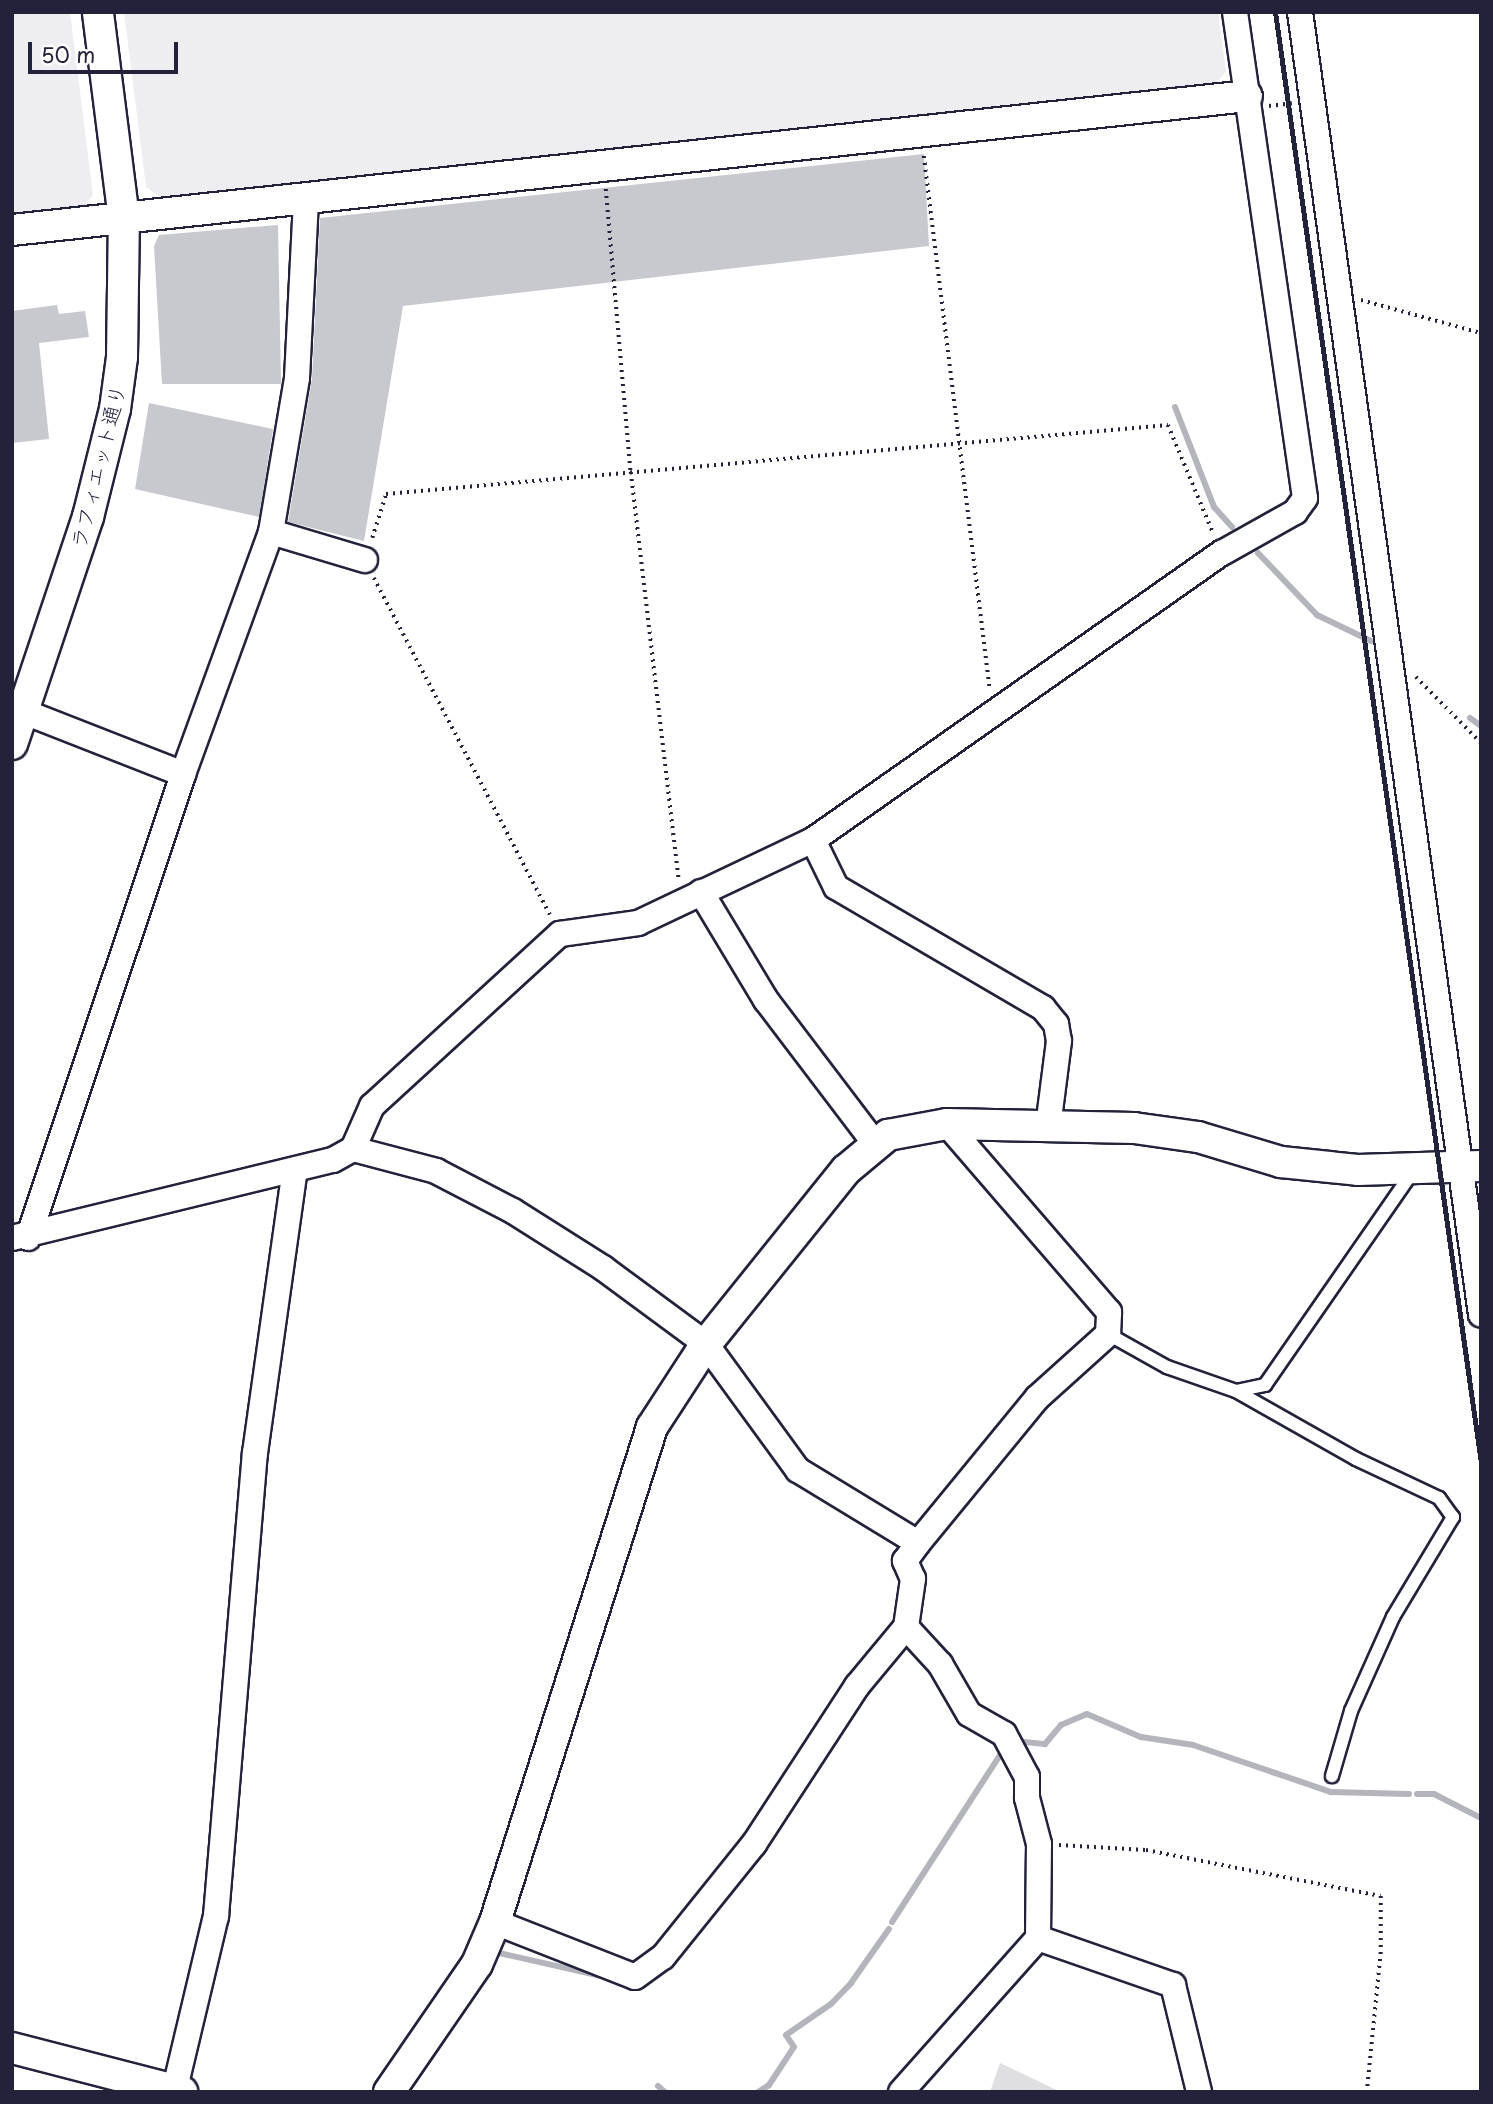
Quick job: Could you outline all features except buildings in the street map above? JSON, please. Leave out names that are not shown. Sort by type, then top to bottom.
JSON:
[{"type":"street","name":"ラフィエット通り","points":[[12,744],[18,708],[88,517],[115,408],[125,304],[124,219],[98,12]]},
{"type":"street","points":[[354,1149],[372,1106],[559,934],[638,923],[813,841],[1222,553],[1295,512],[1305,498],[1235,12]]},
{"type":"street","points":[[1300,12],[1343,295],[1389,649],[1470,1166],[1481,1314]]},
{"type":"street","points":[[12,230],[921,131],[1248,103]]},
{"type":"street","points":[[20,1238],[271,532],[297,378],[306,199]]},
{"type":"street","points":[[271,532],[365,560]]},
{"type":"street","points":[[18,708],[183,774]]},
{"type":"street","points":[[813,841],[836,887],[1042,1007],[1056,1024],[1059,1041],[1048,1127]]},
{"type":"street","points":[[691,896],[876,1145]]},
{"type":"street","points":[[389,2092],[477,1964],[495,1922],[652,1427],[706,1344],[846,1170],[888,1135],[947,1124],[1134,1128],[1198,1137],[1281,1162],[1358,1170],[1470,1166]]},
{"type":"street","points":[[495,1922],[635,1978],[663,1956],[754,1844],[858,1686],[906,1627],[913,1579],[905,1561],[918,1542],[1037,1398],[1108,1334],[1109,1312],[947,1124]]},
{"type":"street","points":[[20,1238],[295,1170],[354,1149],[436,1171],[513,1211],[603,1268],[706,1344],[798,1470],[918,1542]]},
{"type":"street","points":[[12,2048],[178,2090],[216,1916],[256,1452],[295,1170]]},
{"type":"street","points":[[901,2092],[1038,1938],[1040,1844],[1027,1798],[1027,1777],[1004,1734],[969,1714],[940,1664],[906,1627]]},
{"type":"street","points":[[1038,1938],[1173,1984],[1199,2092]]},
{"type":"lane","points":[[1236,1391],[1265,1385],[1415,1168]]},
{"type":"lane","points":[[1108,1334],[1167,1367],[1236,1391],[1356,1459],[1439,1498],[1454,1517],[1393,1617],[1351,1711],[1332,1776]]},
{"type":"path","points":[[1248,103],[1313,100]]},
{"type":"path","points":[[921,131],[957,442],[993,713]]},
{"type":"path","points":[[604,167],[631,472],[691,896]]},
{"type":"path","points":[[1343,295],[1481,333]]},
{"type":"path","points":[[559,934],[365,560],[386,494],[1168,425],[1222,553]]},
{"type":"path","points":[[1389,649],[1481,743]]},
{"type":"path","points":[[1040,1844],[1146,1850],[1381,1896],[1381,1952],[1367,2092]]},
{"type":"shaded area","points":[[12,12],[70,12],[93,195],[84,206],[12,213]]},
{"type":"shaded area","points":[[124,12],[1218,12],[1226,72],[1215,84],[160,197],[146,187]]},
{"type":"shaded area","points":[[1000,2063],[1061,2092],[990,2092]]},
{"type":"waterway","points":[[1175,407],[1214,507],[1232,527]]},
{"type":"waterway","points":[[1258,553],[1317,615],[1371,641]]},
{"type":"waterway","points":[[1470,718],[1481,726]]},
{"type":"waterway","points":[[1015,1741],[1045,1744],[1061,1725],[1087,1714],[1141,1737],[1193,1745],[1331,1792],[1409,1794]]},
{"type":"waterway","points":[[892,1922],[1004,1749]]},
{"type":"waterway","points":[[1417,1794],[1434,1794],[1481,1818]]},
{"type":"waterway","points":[[758,2092],[769,2085],[794,2047],[786,2035],[831,2004],[851,1983],[889,1929]]},
{"type":"waterway","points":[[499,1953],[601,1976]]},
{"type":"waterway","points":[[658,2086],[665,2092]]},
{"type":"railway","points":[[1275,12],[1481,1463]]}]
